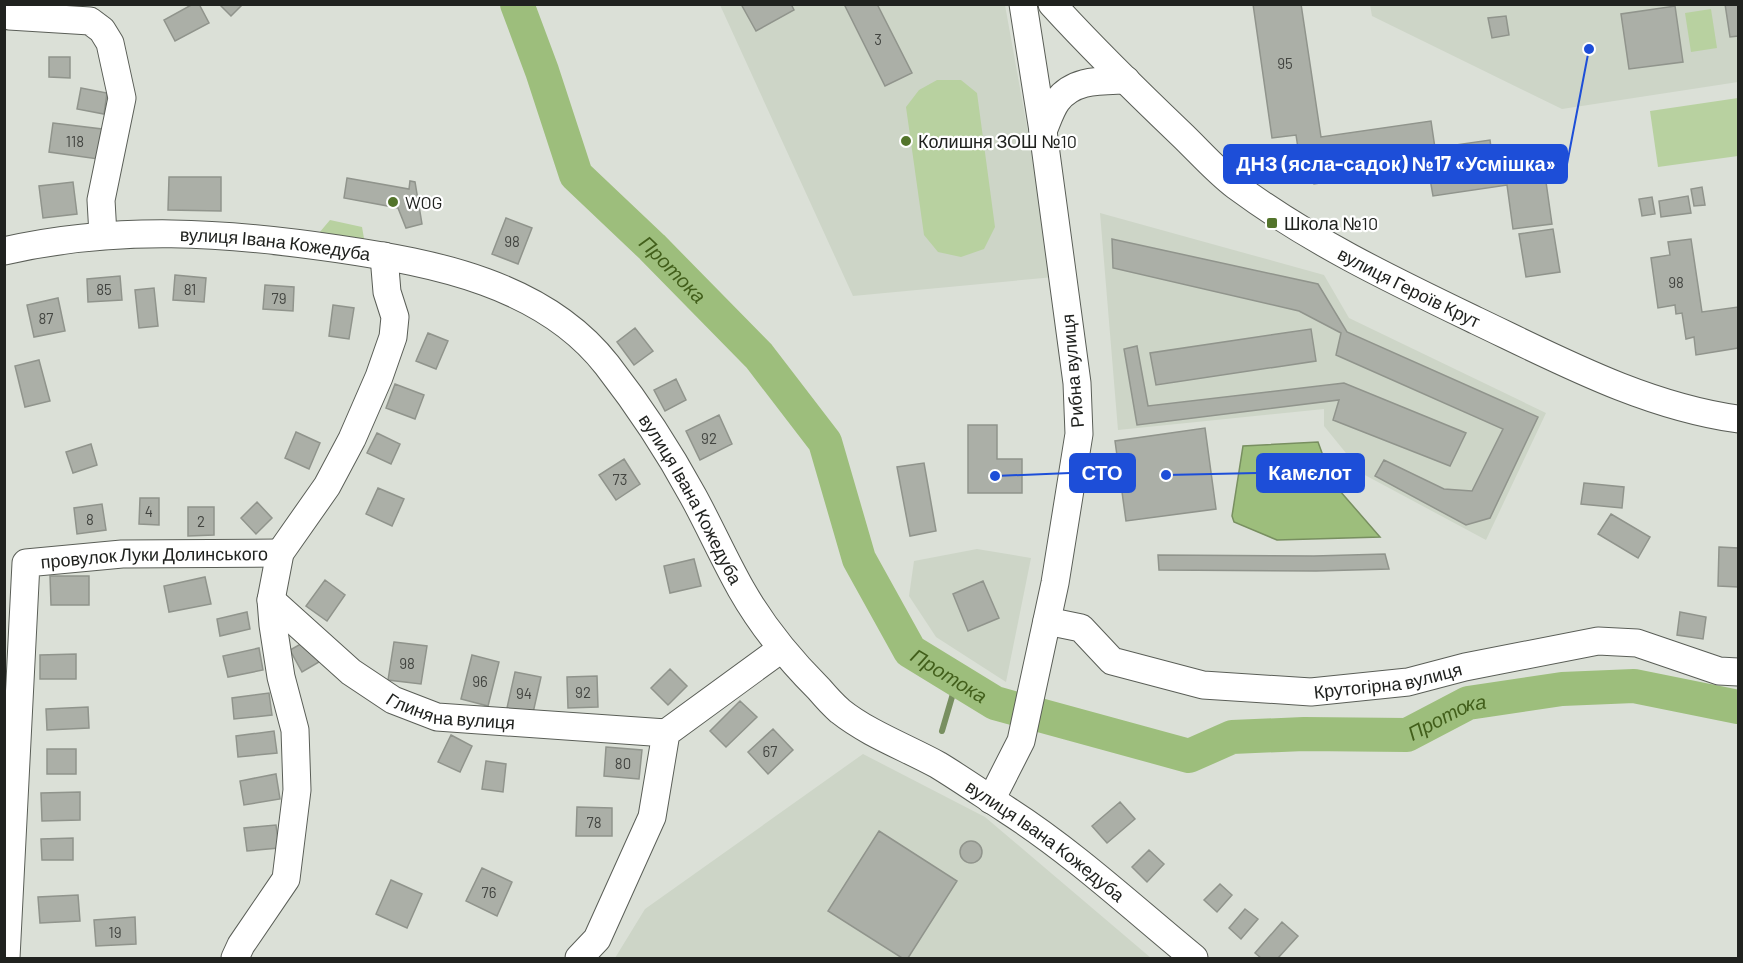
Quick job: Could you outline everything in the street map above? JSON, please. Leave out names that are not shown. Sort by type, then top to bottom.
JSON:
[{"type":"street","name":"Рибна вулиця","points":[[991,800],[1021,741],[1047,621],[1077,456],[1079,425],[1077,383],[1043,131],[1023,4]]},
{"type":"street","name":"вулиця Героїв Крут","points":[[1052,4],[1234,185],[1318,240],[1408,288],[1555,359],[1630,392],[1713,415],[1738,419]]},
{"type":"street","points":[[9,16],[90,21],[102,30],[110,43],[122,98],[101,200],[104,235]]},
{"type":"street","points":[[1043,131],[1056,102],[1074,86],[1094,81],[1126,80]]},
{"type":"street","name":"вулиця Івана Кожедуба","points":[[4,251],[40,243],[104,235],[167,232],[278,240],[384,256],[480,280],[517,295],[549,313],[578,334],[604,361],[633,399],[692,494],[742,592],[781,649],[839,710],[864,728],[938,765],[1047,836],[1194,958]]},
{"type":"street","points":[[235,958],[241,945],[286,879],[297,790],[295,730],[281,676],[271,600],[280,553],[327,486],[352,440],[383,367],[393,337],[395,316],[387,292],[384,256]]},
{"type":"street","name":"провулок Луки Долинського","points":[[6,958],[26,563],[122,554],[280,553]]},
{"type":"street","name":"Глиняна вулиця","points":[[271,600],[351,672],[393,700],[437,717],[666,733]]},
{"type":"street","name":"Крутогірна вулиця","points":[[1047,621],[1081,628],[1112,661],[1203,685],[1311,693],[1408,682],[1465,667],[1598,641],[1637,643],[1719,670],[1738,672]]},
{"type":"street","points":[[579,958],[597,939],[652,817],[666,733],[781,649]]},
{"type":"shaded area","name":"Колишня ЗОШ №10","points":[[720,5],[1005,5],[1054,277],[853,296]]},
{"type":"shaded area","points":[[1370,5],[1738,5],[1738,82],[1562,109],[1372,16]]},
{"type":"shaded area","points":[[1711,9],[1717,48],[1691,52],[1685,13]]},
{"type":"shaded area","points":[[937,80],[961,80],[977,93],[995,227],[984,249],[961,257],[938,252],[924,235],[906,107],[919,90]]},
{"type":"shaded area","points":[[1738,98],[1738,156],[1658,167],[1650,111]]},
{"type":"shaded area","points":[[1100,213],[1324,275],[1349,318],[1546,413],[1486,540],[1363,474],[1324,426],[1324,409],[1118,430]]},
{"type":"shaded area","points":[[330,220],[362,227],[365,244],[319,233]]},
{"type":"shaded area","points":[[1318,442],[1333,483],[1380,537],[1277,540],[1234,522],[1232,516],[1243,446]]},
{"type":"shaded area","points":[[977,549],[1031,558],[1006,682],[936,637],[909,596],[914,561]]},
{"type":"shaded area","points":[[863,754],[985,817],[1151,958],[615,958],[645,909]]},
{"type":"building","points":[[193,4],[199,4],[209,23],[175,41],[164,20]]},
{"type":"building","points":[[219,4],[243,4],[231,16]]},
{"type":"building","points":[[741,4],[791,4],[794,10],[756,31]]},
{"type":"building","points":[[844,4],[877,4],[912,73],[885,86]]},
{"type":"building","points":[[1253,4],[1301,4],[1321,137],[1431,121],[1435,148],[1490,140],[1493,162],[1527,157],[1529,170],[1544,168],[1552,224],[1513,229],[1507,185],[1433,196],[1428,167],[1314,184],[1311,160],[1300,161],[1296,135],[1272,138]]},
{"type":"building","points":[[1725,4],[1738,4],[1738,36],[1730,37]]},
{"type":"building","points":[[1675,6],[1683,62],[1629,69],[1621,14]]},
{"type":"building","points":[[1506,16],[1509,35],[1492,38],[1488,18]]},
{"type":"building","points":[[49,57],[70,57],[70,78],[49,77]]},
{"type":"building","points":[[81,88],[107,93],[104,114],[77,109]]},
{"type":"building","points":[[53,123],[102,129],[98,159],[49,152]]},
{"type":"building","points":[[169,177],[221,177],[221,211],[168,210]]},
{"type":"building","name":"WOG","points":[[347,178],[409,189],[410,181],[415,182],[422,224],[406,228],[398,208],[344,198]]},
{"type":"building","points":[[73,182],[77,214],[43,218],[39,186]]},
{"type":"building","points":[[1702,187],[1705,205],[1694,206],[1691,189]]},
{"type":"building","points":[[1688,196],[1691,213],[1661,217],[1659,201]]},
{"type":"building","points":[[1652,197],[1655,214],[1642,216],[1639,199]]},
{"type":"building","points":[[506,218],[532,228],[518,264],[492,254]]},
{"type":"building","points":[[1553,229],[1560,272],[1526,277],[1519,234]]},
{"type":"building","points":[[1112,239],[1318,284],[1347,332],[1538,417],[1490,518],[1466,525],[1375,476],[1384,460],[1444,489],[1472,491],[1503,429],[1336,355],[1341,333],[1299,311],[1113,268]]},
{"type":"building","points":[[1691,239],[1702,312],[1738,307],[1738,348],[1696,355],[1694,337],[1686,339],[1682,313],[1676,314],[1675,305],[1658,308],[1651,258],[1670,255],[1668,242]]},
{"type":"building","points":[[175,275],[206,278],[204,302],[173,300]]},
{"type":"building","points":[[120,276],[122,300],[88,302],[87,279]]},
{"type":"building","points":[[265,285],[294,287],[293,311],[263,309]]},
{"type":"building","points":[[154,288],[158,326],[139,328],[135,290]]},
{"type":"building","points":[[58,298],[65,331],[34,337],[27,305]]},
{"type":"building","points":[[333,305],[354,308],[349,339],[329,336]]},
{"type":"building","points":[[635,328],[653,351],[634,365],[617,342]]},
{"type":"building","points":[[1311,329],[1316,361],[1156,385],[1150,353]]},
{"type":"building","points":[[428,333],[448,341],[436,369],[416,361]]},
{"type":"building","points":[[1137,346],[1148,406],[1344,383],[1466,433],[1450,466],[1333,420],[1339,400],[1137,425],[1124,349]]},
{"type":"building","points":[[39,360],[50,401],[25,407],[15,366]]},
{"type":"building","points":[[676,379],[686,400],[665,411],[654,390]]},
{"type":"building","points":[[395,384],[424,395],[415,419],[386,408]]},
{"type":"building","points":[[719,415],[732,444],[700,460],[686,431]]},
{"type":"building","points":[[968,425],[997,425],[997,459],[1022,459],[1022,493],[968,493]]},
{"type":"building","points":[[1205,428],[1216,509],[1126,521],[1115,441]]},
{"type":"building","points":[[296,432],[320,443],[309,469],[285,458]]},
{"type":"building","points":[[377,433],[400,444],[391,464],[367,453]]},
{"type":"building","points":[[91,444],[97,465],[73,473],[66,452]]},
{"type":"building","points":[[624,459],[640,484],[616,500],[599,475]]},
{"type":"building","points":[[924,463],[936,531],[910,536],[897,467]]},
{"type":"building","points":[[1584,483],[1624,487],[1622,508],[1581,504]]},
{"type":"building","points":[[378,488],[404,499],[392,526],[366,514]]},
{"type":"building","points":[[140,498],[159,498],[159,525],[139,524]]},
{"type":"building","points":[[257,502],[272,518],[256,534],[241,518]]},
{"type":"building","points":[[102,504],[106,530],[77,534],[74,508]]},
{"type":"building","points":[[188,507],[214,507],[214,535],[188,536]]},
{"type":"building","points":[[1611,514],[1650,537],[1638,558],[1598,534]]},
{"type":"building","points":[[1719,547],[1738,548],[1738,587],[1718,586]]},
{"type":"building","points":[[1385,554],[1389,569],[1316,571],[1159,570],[1158,555],[1314,556]]},
{"type":"building","points":[[694,559],[701,586],[670,593],[664,566]]},
{"type":"building","points":[[50,576],[89,576],[89,605],[51,605]]},
{"type":"building","points":[[205,577],[211,604],[169,612],[164,586]]},
{"type":"building","points":[[325,580],[345,595],[327,621],[306,606]]},
{"type":"building","points":[[983,581],[999,618],[968,631],[953,594]]},
{"type":"building","points":[[247,612],[250,629],[220,636],[217,619]]},
{"type":"building","points":[[1680,612],[1706,617],[1703,639],[1677,635]]},
{"type":"building","points":[[306,641],[319,662],[302,672],[290,650]]},
{"type":"building","points":[[394,642],[427,646],[421,684],[388,680]]},
{"type":"building","points":[[259,648],[263,670],[228,677],[223,656]]},
{"type":"building","points":[[76,654],[76,679],[40,679],[40,655]]},
{"type":"building","points":[[472,655],[499,662],[488,706],[461,699]]},
{"type":"building","points":[[670,669],[687,686],[668,705],[651,688]]},
{"type":"building","points":[[515,672],[541,677],[533,713],[507,708]]},
{"type":"building","points":[[597,676],[598,707],[568,708],[567,677]]},
{"type":"building","points":[[269,693],[272,715],[234,719],[232,698]]},
{"type":"building","points":[[740,701],[757,717],[726,747],[710,731]]},
{"type":"building","points":[[88,707],[89,728],[47,730],[46,709]]},
{"type":"building","points":[[773,729],[793,750],[768,774],[748,752]]},
{"type":"building","points":[[274,731],[277,753],[238,757],[236,736]]},
{"type":"building","points":[[451,735],[472,746],[460,772],[438,762]]},
{"type":"building","points":[[606,747],[642,750],[639,779],[604,776]]},
{"type":"building","points":[[47,749],[76,749],[76,774],[47,774]]},
{"type":"building","points":[[486,761],[506,764],[503,792],[482,789]]},
{"type":"building","points":[[276,774],[280,799],[244,805],[240,781]]},
{"type":"building","points":[[80,792],[80,820],[42,821],[41,793]]},
{"type":"building","points":[[1120,802],[1135,819],[1107,843],[1092,826]]},
{"type":"building","points":[[577,807],[612,808],[612,836],[576,836]]},
{"type":"building","points":[[276,825],[279,848],[247,851],[244,828]]},
{"type":"building","points":[[879,831],[957,881],[908,958],[902,958],[828,911]]},
{"type":"building","points":[[73,838],[73,860],[42,860],[41,839]]},
{"type":"building","points":[[971,841],[979,844],[982,852],[979,860],[971,863],[963,860],[960,852],[963,844]]},
{"type":"building","points":[[1149,850],[1164,864],[1147,882],[1132,867]]},
{"type":"building","points":[[482,868],[512,882],[497,916],[466,901]]},
{"type":"building","points":[[391,880],[422,894],[407,928],[376,914]]},
{"type":"building","points":[[1220,884],[1232,895],[1217,912],[1204,900]]},
{"type":"building","points":[[78,895],[80,921],[40,923],[38,897]]},
{"type":"building","points":[[1245,909],[1258,919],[1241,939],[1229,928]]},
{"type":"building","points":[[135,917],[136,944],[96,946],[94,920]]},
{"type":"building","points":[[1282,922],[1298,936],[1278,958],[1261,958],[1255,953]]},
{"type":"waterway","name":"Протока","points":[[517,4],[576,175],[652,247],[759,356],[825,442],[859,559],[910,651],[995,703],[1189,756],[1232,737],[1304,734],[1407,735],[1468,703],[1562,689],[1634,686],[1738,707]]},
{"type":"waterway","points":[[942,731],[957,680]]},
{"type":"place","name":"ДНЗ (ясла-садок) №17 «Усмішка»","points":[[1589,49]]},
{"type":"place","name":"Колишня ЗОШ №10","points":[[906,141]]},
{"type":"place","name":"WOG","points":[[393,202]]},
{"type":"place","name":"Школа №10","points":[[1272,223]]},
{"type":"place","name":"Камєлот","points":[[1166,475]]},
{"type":"place","name":"СТО","points":[[995,476]]}]
